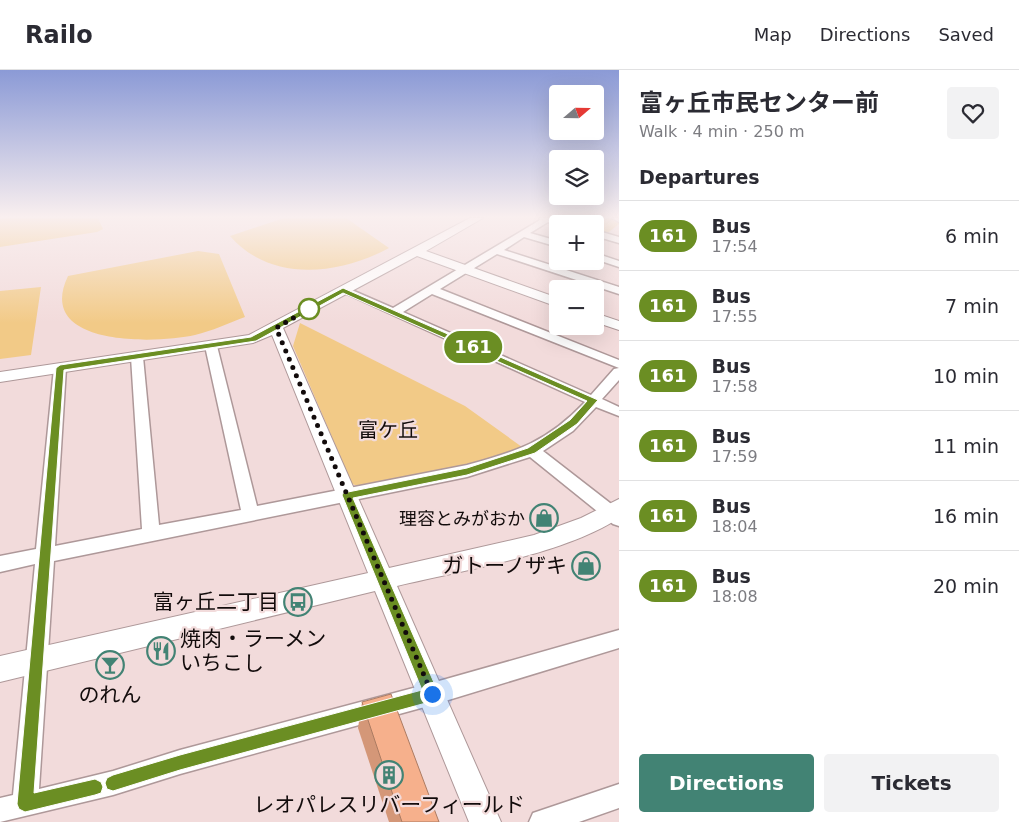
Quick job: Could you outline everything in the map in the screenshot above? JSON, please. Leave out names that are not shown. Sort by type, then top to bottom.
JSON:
[{"type":"street","points":[[0,377],[253,340],[412,253]]},
{"type":"street","points":[[422,253],[549,300]]},
{"type":"street","points":[[395,312],[491,253]]},
{"type":"street","points":[[505,253],[619,291]]},
{"type":"street","points":[[604,259],[619,264]]},
{"type":"street","points":[[343,290],[619,412]]},
{"type":"street","points":[[432,290],[619,364]]},
{"type":"street","points":[[604,320],[619,326]]},
{"type":"street","points":[[276,328],[485,822]]},
{"type":"street","points":[[210,346],[250,514]]},
{"type":"street","points":[[137,357],[151,534]]},
{"type":"street","points":[[25,804],[60,368]]},
{"type":"street","points":[[0,564],[467,471],[532,451],[574,422],[619,372]]},
{"type":"street","points":[[532,451],[616,513]]},
{"type":"street","points":[[0,669],[534,544],[616,513]]},
{"type":"street","points":[[0,811],[113,783],[180,762],[432,694],[619,639]]},
{"type":"street","points":[[542,822],[619,796]]},
{"type":"shaded area","points":[[187,253],[219,254],[245,317],[195,335],[177,338],[154,340],[104,336],[83,328],[68,316],[62,299],[68,276]]},
{"type":"shaded area","points":[[250,253],[378,253],[349,264],[306,270],[285,268],[265,262]]},
{"type":"shaded area","points":[[41,287],[31,355],[0,359],[0,291]]},
{"type":"shaded area","points":[[300,323],[465,406],[522,447],[465,466],[362,487],[352,484],[293,346]]},
{"type":"building","points":[[391,694],[439,822],[402,822],[362,702]]},
{"type":"bus line","name":"161","points":[[95,787],[25,804],[60,368],[253,340],[343,290],[593,400],[574,422],[532,451],[467,471],[347,495],[432,694],[180,762],[113,783]]},
{"type":"place","name":"理容とみがおか","points":[[544,518]]},
{"type":"place","name":"ガトーノザキ","points":[[586,566]]},
{"type":"place","name":"富ヶ丘二丁目","points":[[298,602]]},
{"type":"place","name":"焼肉・ラーメン いちこし","points":[[161,651]]},
{"type":"place","name":"のれん","points":[[110,665]]},
{"type":"place","name":"レオパレスリバーフィールド","points":[[389,775]]},
{"type":"district","name":"富ケ丘","points":[[388,430]]},
{"type":"route","points":[[309,309],[276,328],[432,694]]}]
